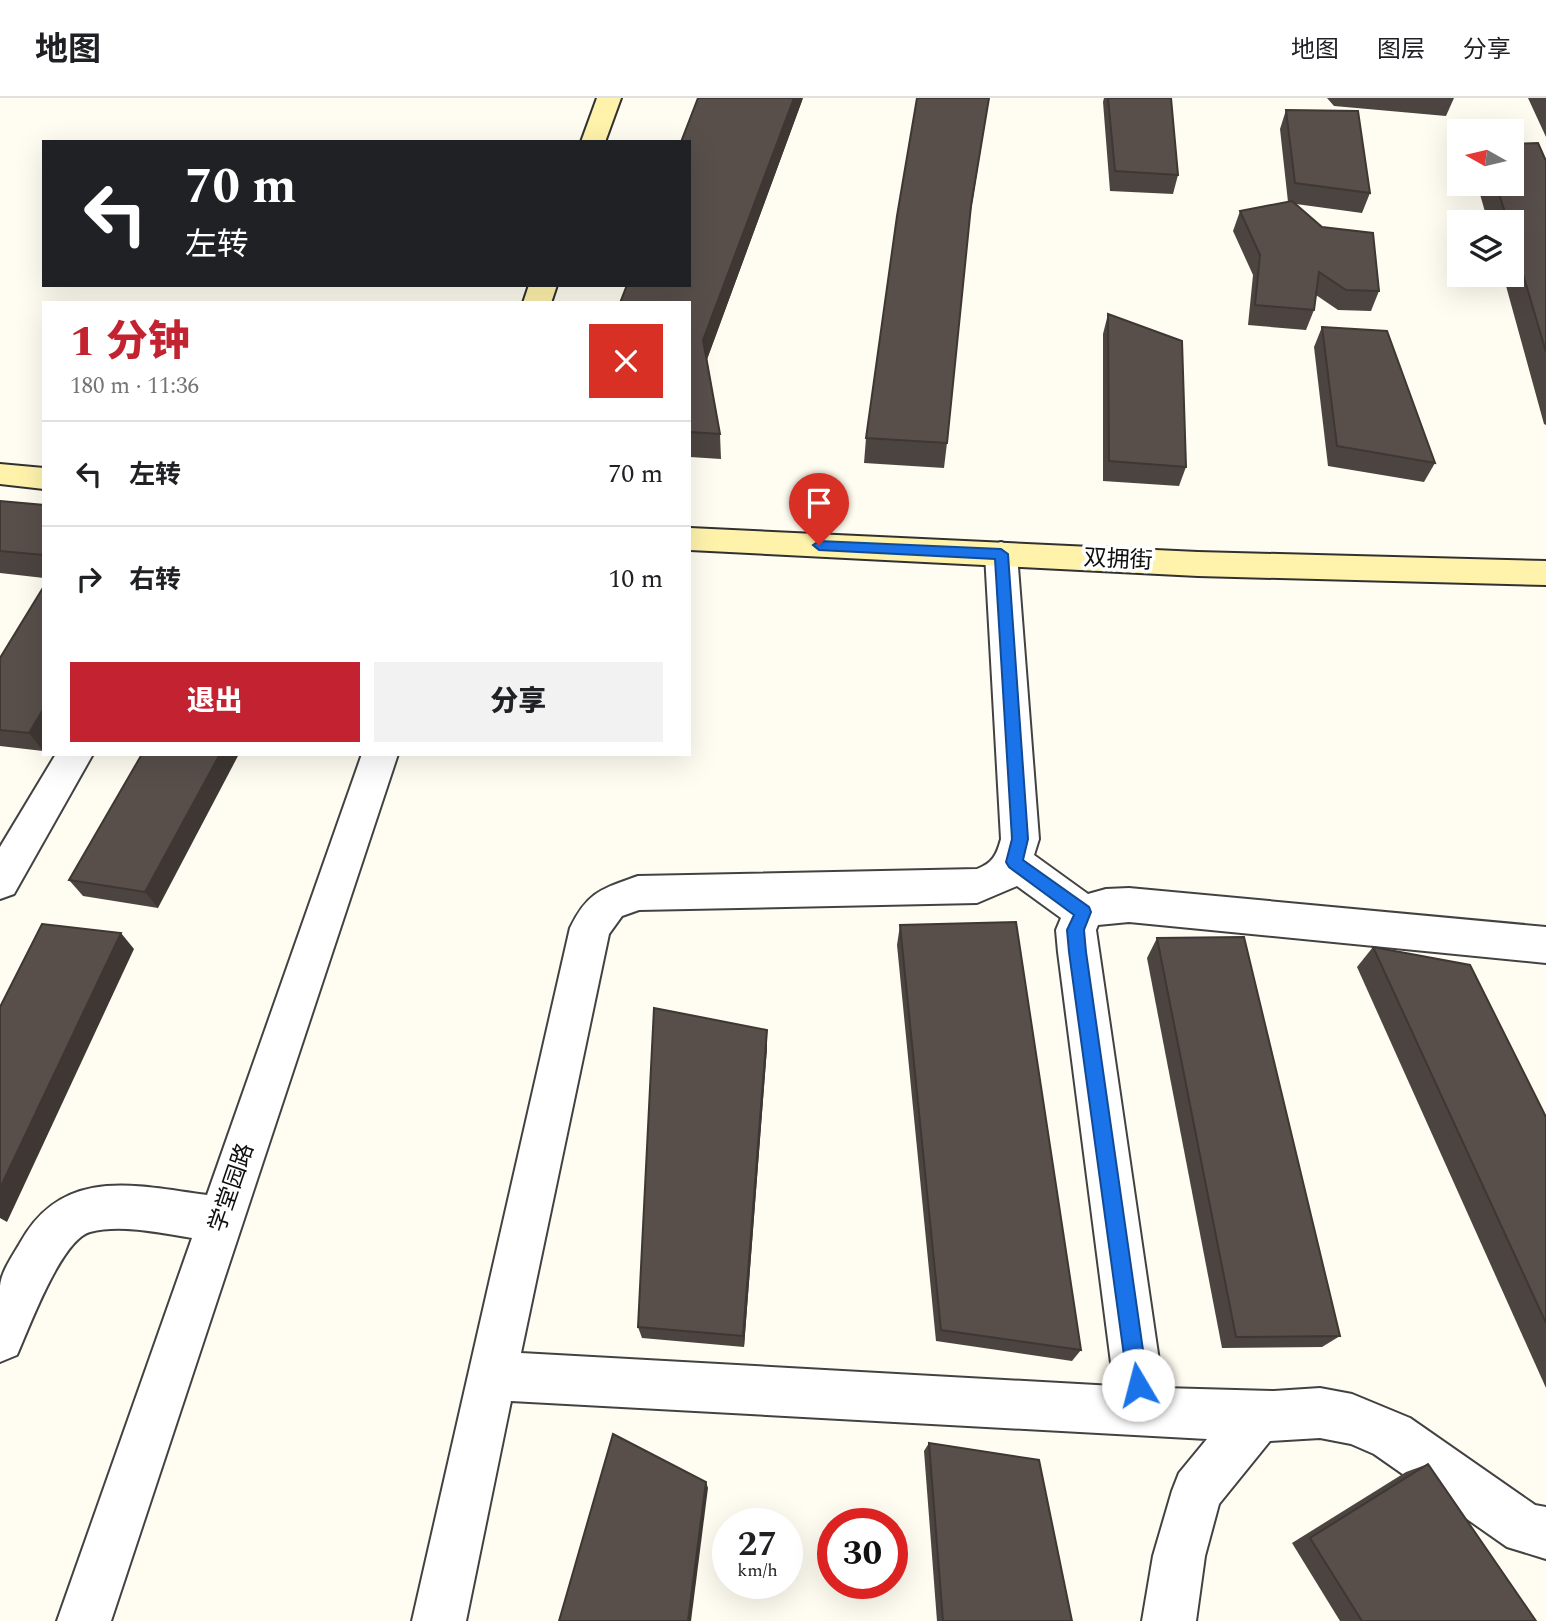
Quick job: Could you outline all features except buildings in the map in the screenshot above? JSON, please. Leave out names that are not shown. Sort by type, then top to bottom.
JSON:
[{"type":"street","points":[[594,140],[609,98]]},
{"type":"street","points":[[0,474],[42,480]]},
{"type":"street","name":"双拥街","points":[[691,539],[1198,564],[1546,573]]},
{"type":"street","points":[[439,1621],[590,928],[608,904],[638,893],[978,886],[1002,879],[1014,862],[1020,839],[1001,554]]},
{"type":"street","points":[[0,882],[12,842],[74,756]]},
{"type":"street","name":"学堂园路","points":[[84,1621],[379,756]]},
{"type":"street","points":[[1014,862],[1083,912]]},
{"type":"street","points":[[1083,912],[1106,906],[1129,905],[1546,945]]},
{"type":"street","points":[[1083,912],[1076,930],[1077,952],[1142,1412]]},
{"type":"street","points":[[0,1338],[43,1247],[58,1226],[75,1214],[109,1207],[221,1219]]},
{"type":"street","points":[[491,1376],[1142,1412],[1258,1416],[1320,1413],[1352,1419],[1392,1436],[1525,1530],[1546,1533]]},
{"type":"street","points":[[1169,1621],[1179,1556],[1197,1491],[1258,1416]]},
{"type":"route","points":[[819,545],[1001,554],[1020,839],[1014,862],[1083,912],[1076,930],[1077,952],[1138,1385]]}]
